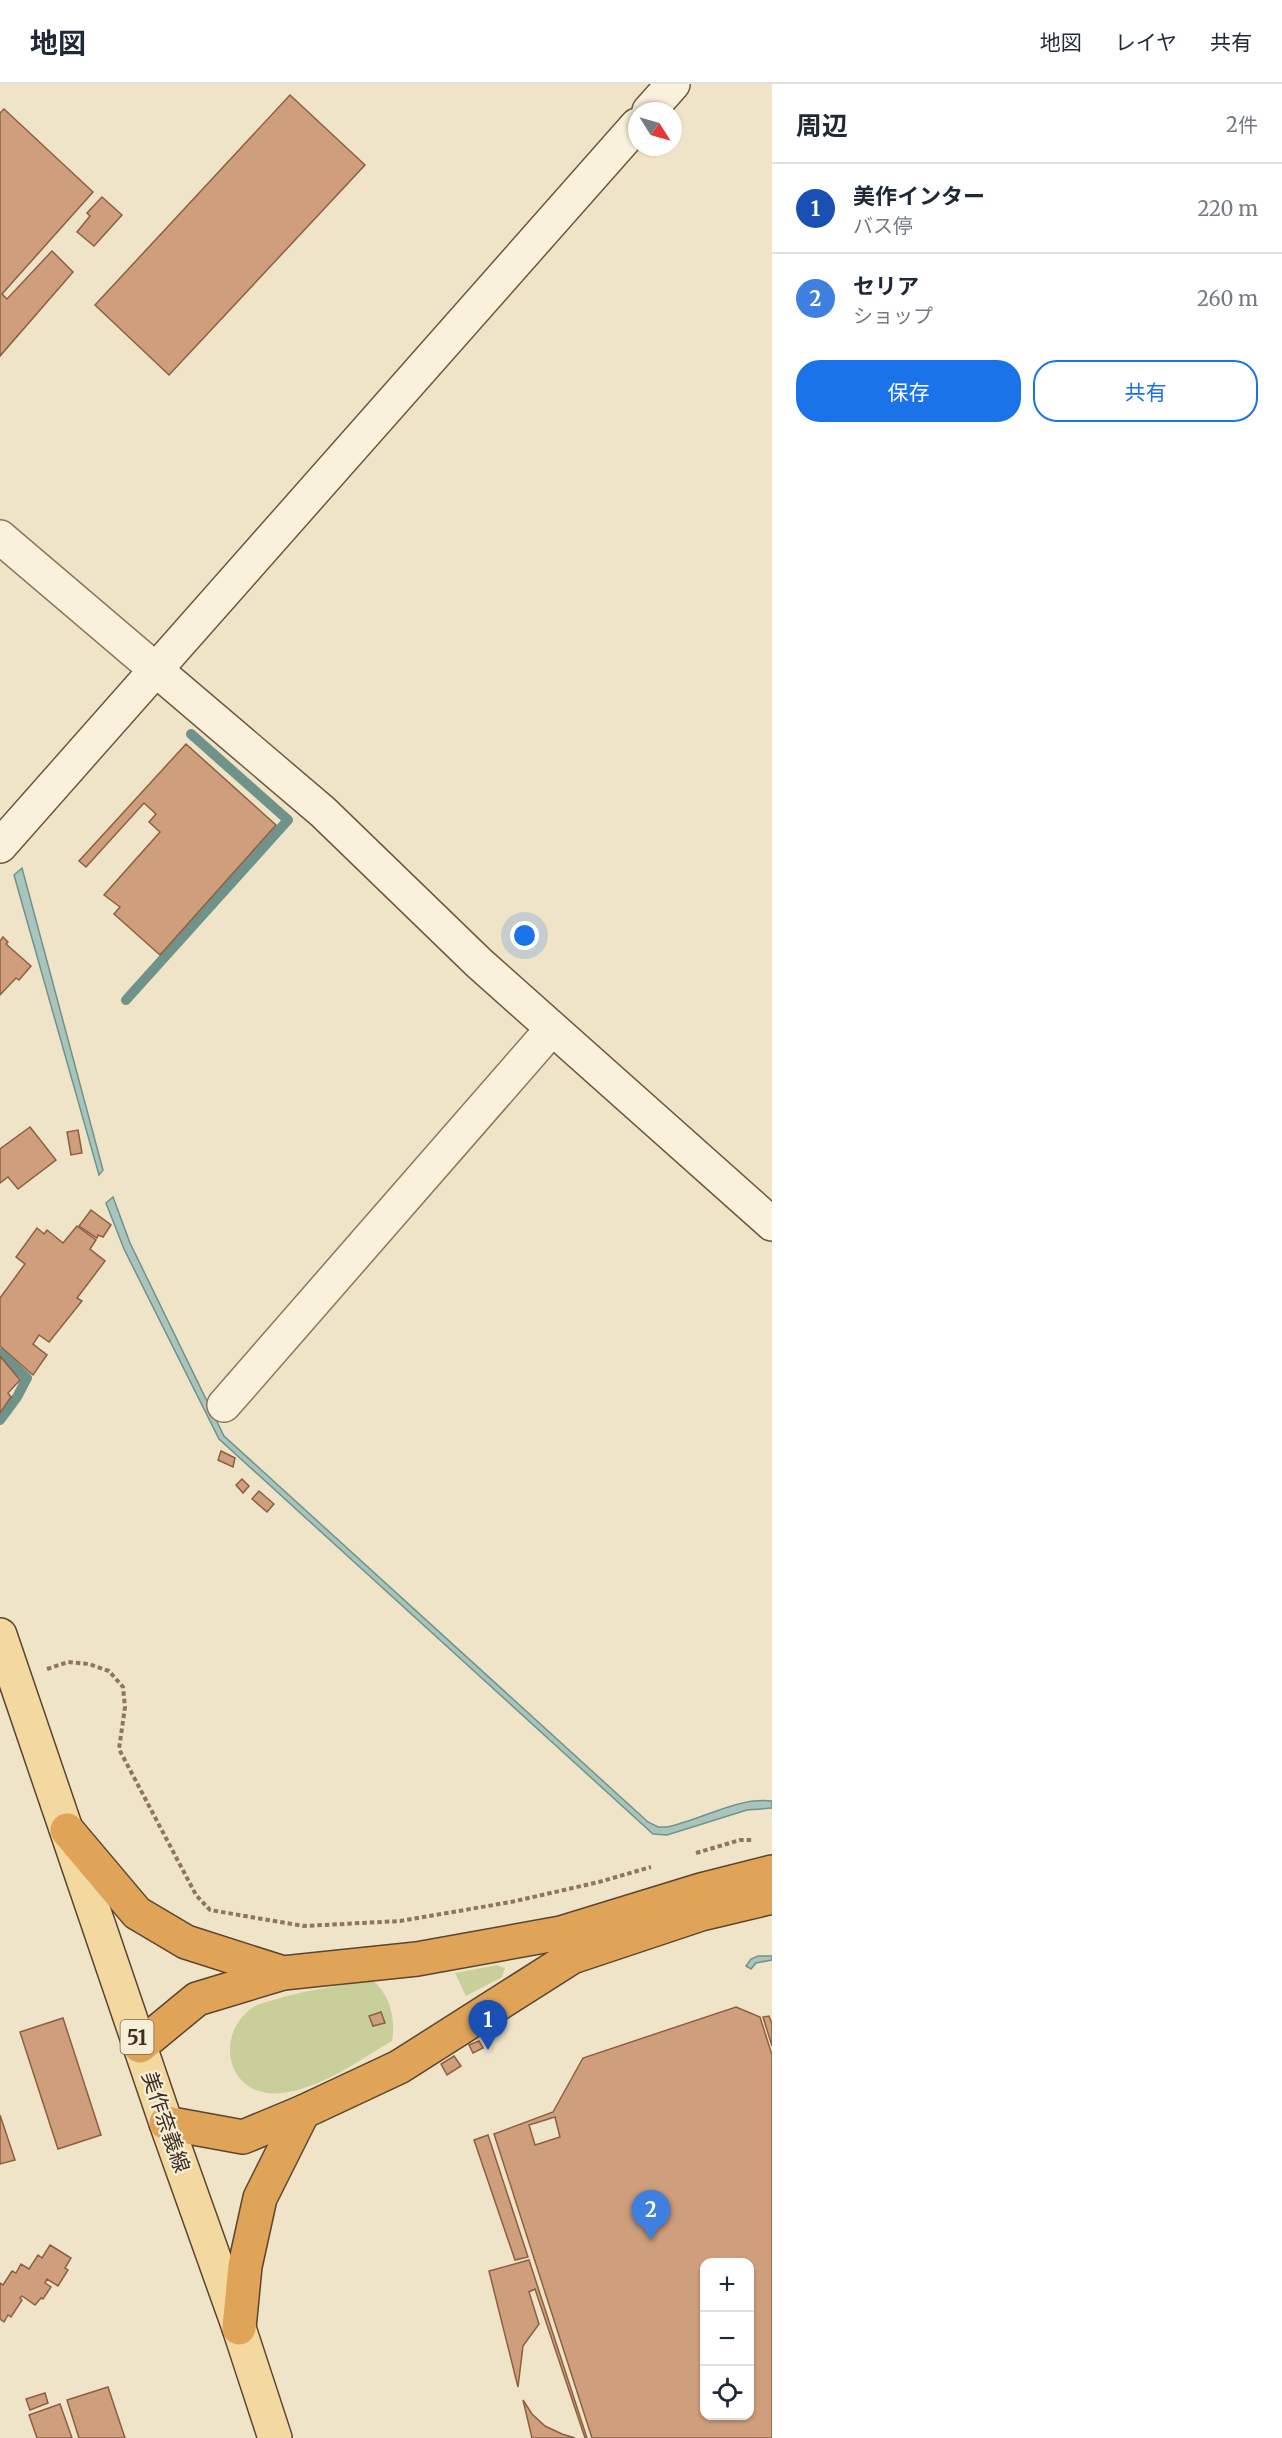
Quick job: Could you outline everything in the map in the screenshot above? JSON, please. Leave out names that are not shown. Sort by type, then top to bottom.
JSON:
[{"type":"highway","points":[[67,1830],[137,1913],[186,1942],[283,1973]]},
{"type":"highway","points":[[140,2046],[196,1999],[283,1973],[417,1959],[561,1933],[701,1890],[772,1872]]},
{"type":"highway","points":[[166,2123],[243,2137],[399,2067],[572,1957],[701,1914],[772,1897]]},
{"type":"highway","points":[[239,2328],[245,2266],[260,2198],[303,2112]]},
{"type":"main road","name":"美作奈義線","points":[[1,1644],[239,2328],[275,2438]]},
{"type":"street","points":[[657,102],[673,84]]},
{"type":"street","points":[[0,846],[628,135]]},
{"type":"street","points":[[0,537],[323,812],[478,963],[551,1030],[772,1224]]},
{"type":"street","points":[[224,1405],[551,1030]]},
{"type":"path","points":[[15,1680],[68,1662],[89,1664],[109,1671],[123,1688],[125,1707],[119,1749],[196,1895],[210,1910],[304,1926],[400,1921],[510,1902],[598,1882],[653,1866]]},
{"type":"path","points":[[686,1856],[740,1840],[761,1839]]},
{"type":"green space","points":[[497,1965],[505,1968],[502,1977],[466,1996],[455,1973]]},
{"type":"green space","points":[[372,1980],[383,1992],[390,2008],[393,2024],[392,2041],[339,2073],[297,2090],[264,2093],[249,2087],[239,2077],[232,2064],[230,2049],[232,2035],[240,2020],[252,2008],[265,2002],[322,1988]]},
{"type":"water","points":[[22,868],[103,1170],[99,1175],[14,875]]},
{"type":"water","points":[[113,1197],[130,1243],[224,1436],[648,1822],[658,1827],[667,1827],[745,1802],[772,1801],[772,1808],[747,1810],[667,1835],[653,1834],[219,1439],[124,1249],[106,1203]]},
{"type":"water","points":[[758,1956],[772,1956],[772,1960],[756,1963],[751,1969],[746,1966],[751,1959]]},
{"type":"building","points":[[290,95],[365,165],[169,375],[95,305]]},
{"type":"building","points":[[4,109],[93,192],[2,294],[7,299],[52,251],[73,272],[0,356],[0,113]]},
{"type":"building","points":[[102,197],[122,215],[94,246],[77,232],[90,216],[87,213]]},
{"type":"building","points":[[186,744],[276,825],[160,955],[114,914],[120,907],[104,895],[160,832],[149,822],[156,814],[144,803],[86,867],[79,861]]},
{"type":"building","points":[[3,937],[8,942],[6,944],[31,966],[19,980],[16,978],[0,995],[0,941]]},
{"type":"building","points":[[30,1127],[56,1160],[18,1189],[8,1177],[0,1183],[0,1149]]},
{"type":"building","points":[[78,1130],[82,1153],[71,1155],[67,1132]]},
{"type":"building","points":[[91,1210],[111,1225],[103,1237],[98,1235],[97,1238],[79,1226]]},
{"type":"building","points":[[77,1226],[96,1240],[90,1249],[105,1261],[77,1298],[82,1301],[49,1342],[39,1335],[33,1344],[47,1355],[33,1375],[0,1346],[0,1298],[25,1264],[16,1257],[37,1228],[44,1234],[47,1230],[63,1243]]},
{"type":"building","points":[[0,1356],[20,1380],[8,1393],[11,1397],[0,1413]]},
{"type":"building","points":[[221,1451],[235,1458],[233,1467],[218,1460]]},
{"type":"building","points":[[242,1479],[249,1486],[243,1493],[236,1485]]},
{"type":"building","points":[[259,1491],[274,1504],[267,1512],[252,1499]]},
{"type":"building","points":[[736,2007],[760,2017],[772,2055],[772,2438],[592,2438],[494,2134],[553,2112],[583,2058]],"holes":[[[555,2117],[560,2137],[535,2145],[529,2125]]]},
{"type":"building","points":[[381,2012],[385,2023],[373,2026],[369,2016]]},
{"type":"building","points":[[769,2016],[772,2024],[772,2046],[763,2017]]},
{"type":"building","points":[[63,2018],[101,2135],[58,2149],[20,2032]]},
{"type":"building","points":[[479,2041],[483,2048],[473,2053],[469,2045]]},
{"type":"building","points":[[454,2056],[461,2066],[447,2075],[441,2064]]},
{"type":"building","points":[[0,2115],[15,2160],[0,2164]]},
{"type":"building","points":[[488,2135],[528,2257],[515,2260],[474,2140]]},
{"type":"building","points":[[50,2245],[71,2258],[65,2268],[68,2270],[58,2286],[47,2279],[45,2283],[51,2287],[43,2299],[41,2298],[35,2305],[22,2296],[20,2298],[22,2300],[11,2317],[8,2315],[4,2322],[0,2319],[0,2283],[3,2285],[12,2271],[16,2273],[21,2264],[29,2269],[38,2255],[42,2258]]},
{"type":"building","points":[[529,2260],[587,2438],[585,2438],[535,2289],[529,2292],[539,2324],[523,2346],[518,2387],[489,2271]]},
{"type":"building","points":[[108,2387],[125,2438],[79,2438],[67,2400]]},
{"type":"building","points":[[45,2393],[48,2403],[30,2410],[26,2399]]},
{"type":"building","points":[[523,2400],[532,2414],[545,2426],[575,2438],[532,2438]]},
{"type":"building","points":[[60,2404],[72,2438],[37,2438],[29,2415]]},
{"type":"waterway","points":[[126,1000],[288,820],[191,734]]},
{"type":"waterway","points":[[0,1353],[27,1378],[17,1397],[0,1420]]},
{"type":"place","name":"美作インター","points":[[488,2050]]},
{"type":"place","name":"セリア","points":[[651,2240]]}]
